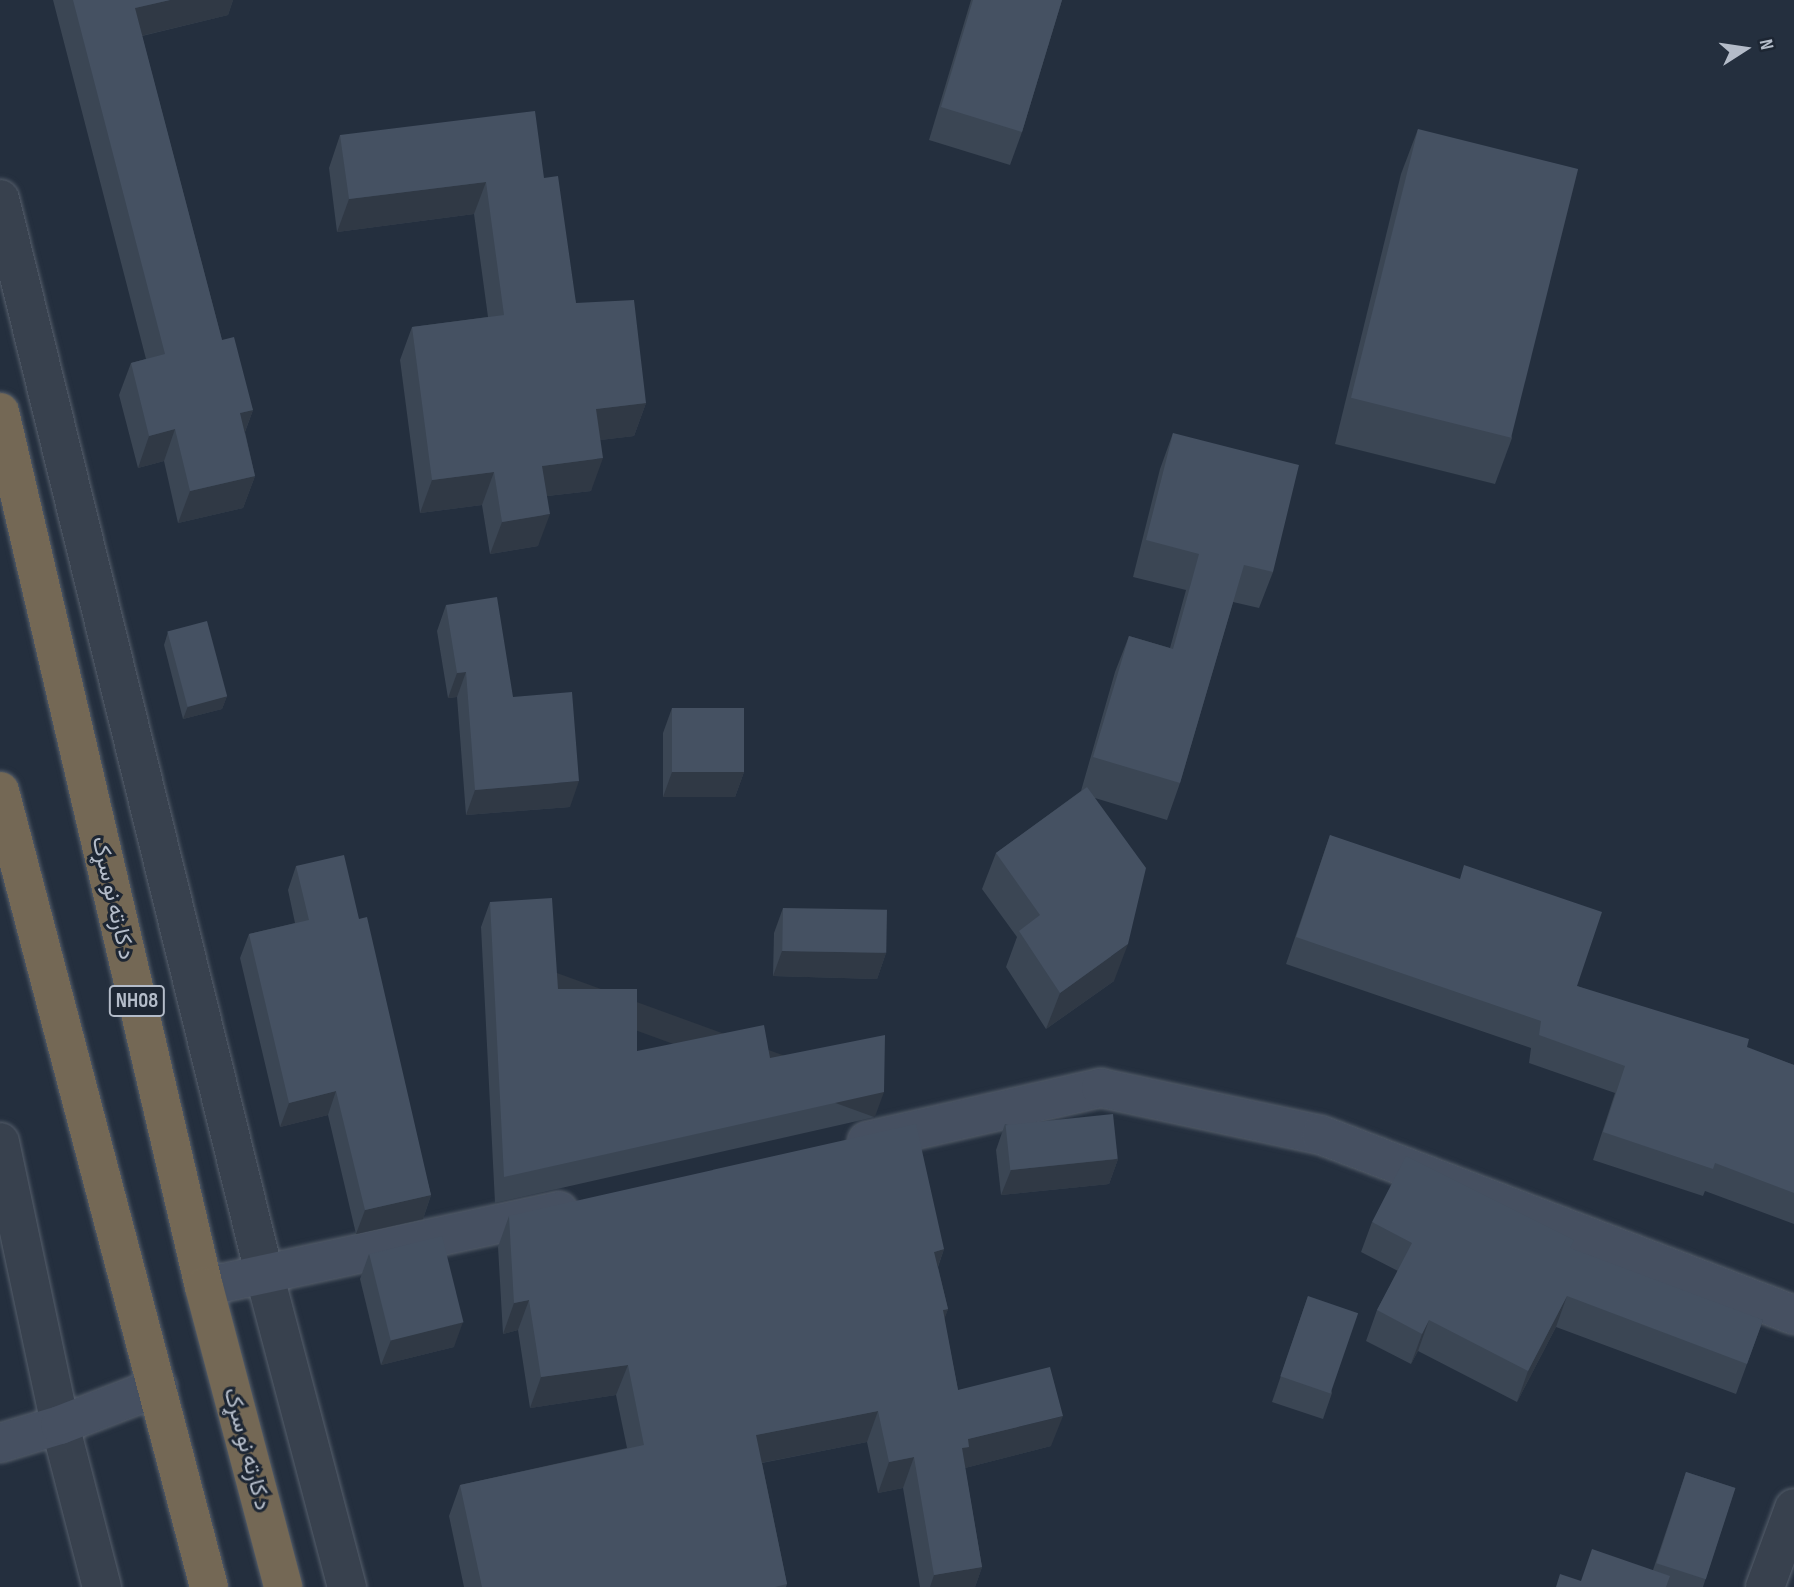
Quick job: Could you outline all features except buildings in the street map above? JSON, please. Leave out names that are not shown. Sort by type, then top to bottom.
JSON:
[{"type":"highway","name":"د کارته نو سړک","points":[[0,412],[204,1287],[283,1587]]},
{"type":"highway","points":[[0,791],[209,1587]]},
{"type":"street","points":[[0,199],[265,1277],[347,1587]]},
{"type":"street","points":[[832,1149],[1101,1088],[1321,1135],[1794,1315]]},
{"type":"street","points":[[0,1142],[60,1425],[102,1587]]},
{"type":"street","points":[[204,1287],[265,1277],[589,1204]]},
{"type":"street","points":[[0,1444],[60,1425],[158,1387]]},
{"type":"street","points":[[1765,1587],[1794,1508]]}]
